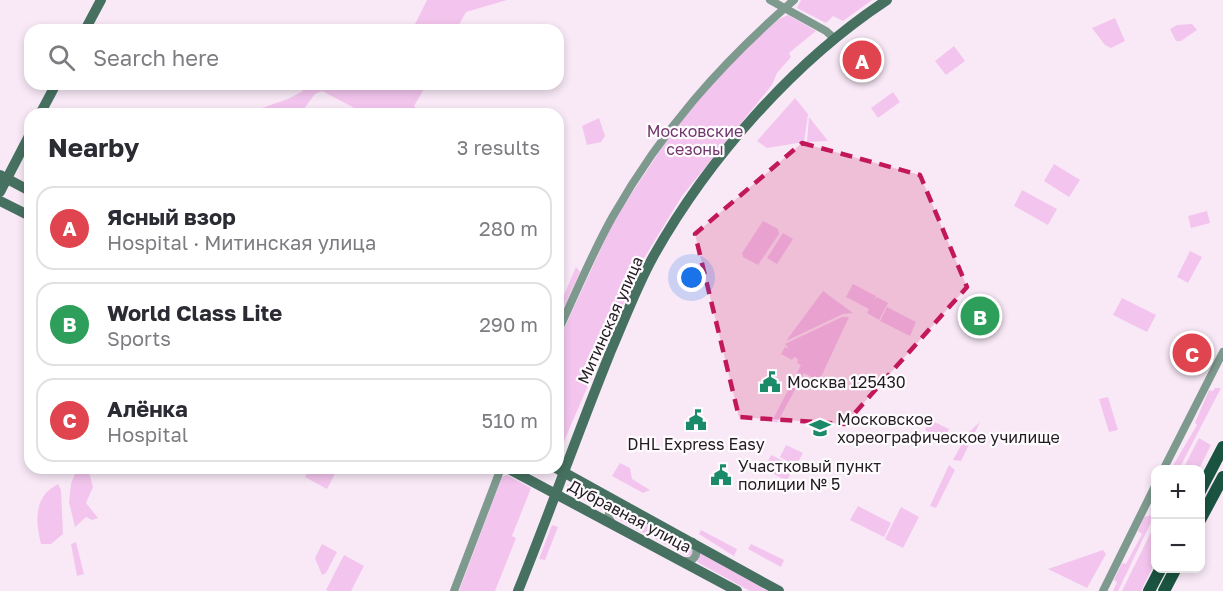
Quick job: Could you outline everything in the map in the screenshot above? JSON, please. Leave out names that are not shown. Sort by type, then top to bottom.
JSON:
[{"type":"main road","points":[[88,24],[101,0]]},
{"type":"main road","name":"Митинская улица","points":[[564,461],[654,255],[712,170],[761,110],[835,39],[887,0]]},
{"type":"main road","points":[[43,108],[53,90]]},
{"type":"main road","points":[[0,192],[3,177],[24,144]]},
{"type":"main road","points":[[3,177],[24,187]]},
{"type":"main road","points":[[0,201],[24,213]]},
{"type":"main road","points":[[1205,481],[1223,447]]},
{"type":"main road","name":"Дубравная улица","points":[[564,472],[779,591]]},
{"type":"main road","name":"Дубравная улица","points":[[519,474],[737,591]]},
{"type":"main road","name":"Митинская улица","points":[[518,591],[555,493],[559,474]]},
{"type":"main road","points":[[1201,519],[1223,477]]},
{"type":"main road","points":[[1149,591],[1158,573]]},
{"type":"main road","points":[[1164,591],[1173,573]]},
{"type":"street","points":[[770,0],[826,31],[835,39]]},
{"type":"street","points":[[564,318],[612,217],[669,129],[710,78],[794,0]]},
{"type":"street","points":[[1166,465],[1223,352]]},
{"type":"street","points":[[454,591],[499,474]]},
{"type":"street","points":[[1103,591],[1151,492]]},
{"type":"street","points":[[613,524],[608,517],[610,509],[616,504],[624,504]]},
{"type":"street","points":[[682,561],[688,562],[695,557],[696,547],[692,542]]},
{"type":"highlighted area","points":[[802,143],[920,175],[967,287],[845,424],[739,417],[695,234]]},
{"type":"green space","points":[[427,0],[507,0],[466,12],[459,24],[415,24]]},
{"type":"green space","points":[[801,0],[872,0],[843,21],[833,16],[826,23],[797,8]]},
{"type":"green space","name":"Московские сезоны","points":[[788,15],[816,31],[789,53],[791,57],[777,73],[772,85],[682,196],[641,263],[564,441],[564,329],[614,220],[673,131],[703,94],[748,46],[779,19]]},
{"type":"green space","points":[[1115,18],[1125,41],[1111,48],[1105,45],[1092,28]]},
{"type":"green space","points":[[1192,24],[1197,30],[1181,41],[1176,41],[1170,29],[1177,25]]},
{"type":"green space","points":[[954,46],[965,61],[946,75],[935,61]]},
{"type":"green space","points":[[423,90],[414,106],[416,108],[355,108],[322,91],[315,94],[304,108],[262,108],[303,91]]},
{"type":"green space","points":[[893,92],[900,102],[878,118],[871,108]]},
{"type":"green space","points":[[795,98],[808,114],[804,142],[767,148],[757,141]]},
{"type":"green space","points":[[809,117],[828,141],[807,142]]},
{"type":"green space","points":[[599,118],[605,136],[601,142],[587,145],[582,126]]},
{"type":"green space","points":[[1054,164],[1080,180],[1069,197],[1044,181]]},
{"type":"green space","points":[[1022,190],[1057,209],[1048,225],[1014,206]]},
{"type":"green space","points":[[1207,211],[1210,223],[1191,228],[1188,216]]},
{"type":"green space","points":[[763,221],[778,229],[779,234],[758,265],[743,257],[742,253]]},
{"type":"green space","points":[[783,233],[793,239],[777,264],[767,258]]},
{"type":"green space","points":[[1190,251],[1202,257],[1188,283],[1177,277]]},
{"type":"green space","points":[[576,267],[580,272],[564,308],[564,295]]},
{"type":"green space","points":[[853,284],[876,296],[874,300],[877,297],[888,303],[879,320],[867,313],[869,309],[846,297]]},
{"type":"green space","points":[[823,291],[853,313],[843,314],[786,341]]},
{"type":"green space","points":[[1122,298],[1156,315],[1147,332],[1113,315]]},
{"type":"green space","points":[[887,307],[916,322],[910,336],[880,321]]},
{"type":"green space","points":[[842,317],[849,317],[819,381],[804,373],[777,423],[772,421],[801,365],[797,363],[798,359],[794,357],[792,360],[781,354],[785,347],[789,349],[785,344]]},
{"type":"green space","points":[[1215,388],[1221,388],[1181,465],[1173,465],[1197,425],[1195,423],[1209,390],[1213,391]]},
{"type":"green space","points":[[1108,397],[1118,430],[1109,432],[1099,399]]},
{"type":"green space","points":[[930,420],[949,429],[944,440],[925,430]]},
{"type":"green space","points":[[980,422],[961,461],[953,460],[968,433]]},
{"type":"green space","points":[[1199,438],[1211,445],[1201,465],[1185,465]]},
{"type":"green space","points":[[786,445],[803,453],[796,466],[780,457]]},
{"type":"green space","points":[[771,455],[794,466],[787,481],[764,469]]},
{"type":"green space","points":[[620,463],[630,468],[632,479],[650,490],[643,493],[612,476]]},
{"type":"green space","points":[[949,465],[955,470],[936,508],[930,506]]},
{"type":"green space","points":[[75,474],[90,474],[93,487],[86,503],[98,518],[92,520],[86,517],[75,527],[69,502]]},
{"type":"green space","points":[[307,474],[335,474],[327,489],[305,477]]},
{"type":"green space","points":[[507,475],[531,488],[512,536],[516,538],[495,591],[459,591],[502,477]]},
{"type":"green space","points":[[58,484],[61,490],[63,534],[51,544],[41,544],[37,518],[40,502],[50,489]]},
{"type":"green space","points":[[571,484],[609,504],[605,512],[566,490],[567,485]]},
{"type":"green space","points":[[858,506],[891,523],[884,537],[850,520]]},
{"type":"green space","points":[[901,507],[919,517],[903,548],[885,539]]},
{"type":"green space","points":[[615,508],[692,549],[693,555],[687,556],[612,516]]},
{"type":"green space","points":[[1151,515],[1151,522],[1118,591],[1113,591],[1117,582],[1114,580],[1122,563],[1126,564],[1142,534],[1138,531],[1144,517]]},
{"type":"green space","points":[[552,525],[558,527],[545,560],[539,559]]},
{"type":"green space","points":[[701,530],[737,549],[734,556],[699,534]]},
{"type":"green space","points":[[1151,532],[1151,570],[1141,591],[1122,591]]},
{"type":"green space","points":[[76,542],[84,574],[77,576],[71,544]]},
{"type":"green space","points":[[322,544],[337,552],[326,573],[322,575],[315,558]]},
{"type":"green space","points":[[751,544],[784,560],[781,567],[748,549]]},
{"type":"green space","points":[[1103,550],[1106,554],[1087,588],[1048,569]]},
{"type":"green space","points":[[700,553],[768,591],[750,591],[697,562]]},
{"type":"green space","points":[[344,555],[364,566],[351,591],[328,591],[326,590]]},
{"type":"place","name":"Ясный взор","points":[[862,60]]},
{"type":"place","name":"World Class Lite","points":[[980,316]]},
{"type":"place","name":"Алёнка","points":[[1192,353]]},
{"type":"place","name":"Москва 125430","points":[[770,382]]},
{"type":"place","name":"DHL Express Easy","points":[[696,420]]},
{"type":"place","name":"Московское хореографическое училище","points":[[820,428]]},
{"type":"place","name":"Участковый пункт полиции № 5","points":[[721,475]]}]
